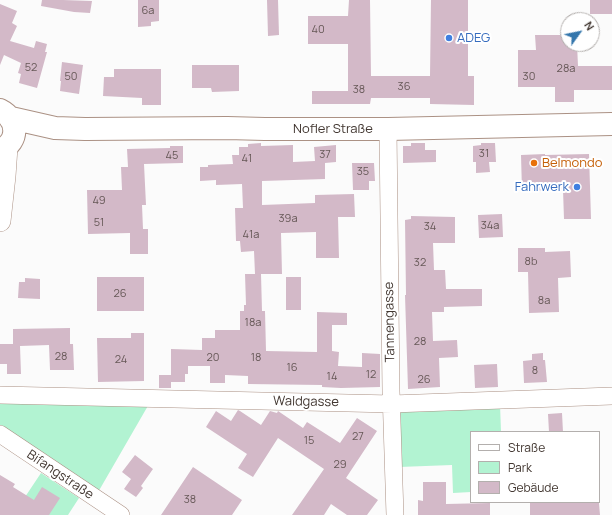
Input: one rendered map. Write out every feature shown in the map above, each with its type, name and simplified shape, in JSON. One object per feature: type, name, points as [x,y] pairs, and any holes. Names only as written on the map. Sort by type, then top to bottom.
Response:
[{"type":"main road","name":"Nofler Straße","points":[[5,114],[55,128],[85,129],[388,128],[612,124]]},
{"type":"main road","name":"Nofler Straße","points":[[5,114],[13,122],[14,133],[6,146]]},
{"type":"main road","name":"Nofler Straße","points":[[6,146],[55,128]]},
{"type":"street","name":"Tannengasse","points":[[388,128],[395,515]]},
{"type":"street","points":[[0,221],[1,195],[5,176],[6,146]]},
{"type":"street","name":"Waldgasse","points":[[0,395],[392,404],[612,396]]},
{"type":"street","name":"Bifangstraße","points":[[0,434],[121,515]]},
{"type":"green space","points":[[0,400],[149,404],[97,494],[0,428]]},
{"type":"green space","points":[[500,404],[501,431],[470,431],[470,492],[453,493],[452,465],[399,467],[400,413],[405,409]]},
{"type":"green space","points":[[41,473],[79,498],[68,515],[13,515]]},
{"type":"building","points":[[42,0],[92,1],[90,13],[74,12],[41,6]]},
{"type":"building","points":[[138,0],[159,0],[159,21],[151,22],[151,26],[138,27]]},
{"type":"building","points":[[267,0],[278,0],[279,35],[268,36]]},
{"type":"building","points":[[349,0],[370,0],[371,76],[430,76],[431,0],[468,0],[468,76],[474,76],[474,105],[430,104],[430,98],[371,98],[370,104],[312,104],[312,91],[348,91],[348,44],[308,44],[308,16],[348,16]]},
{"type":"building","points":[[590,0],[612,0],[612,14],[590,12]]},
{"type":"building","points":[[0,4],[17,11],[12,23],[17,26],[10,41],[34,48],[36,41],[47,44],[45,52],[47,52],[37,88],[19,83],[21,74],[18,73],[21,63],[4,55],[0,65]]},
{"type":"building","points":[[535,35],[560,35],[560,52],[577,52],[578,66],[612,66],[612,90],[574,90],[574,102],[555,102],[555,87],[518,87],[518,50],[536,50]]},
{"type":"building","points":[[62,62],[83,65],[79,94],[60,91]]},
{"type":"building","points":[[192,65],[239,65],[239,91],[212,92],[211,88],[192,88]]},
{"type":"building","points":[[114,69],[161,69],[161,105],[142,105],[142,98],[103,96],[104,77],[114,77]]},
{"type":"building","points":[[261,143],[261,146],[293,145],[293,162],[315,161],[314,147],[336,145],[336,162],[325,163],[325,179],[262,181],[262,205],[315,203],[315,195],[354,194],[355,217],[338,217],[339,258],[316,258],[316,232],[281,233],[282,274],[255,274],[254,251],[241,252],[240,241],[236,241],[235,208],[243,208],[242,184],[216,185],[216,180],[200,181],[200,167],[208,167],[208,165],[233,164],[232,155],[239,155],[239,147],[248,147],[248,144]]},
{"type":"building","points":[[411,143],[425,143],[425,150],[436,150],[436,162],[403,163],[403,146],[411,146]]},
{"type":"building","points":[[481,143],[495,143],[496,162],[489,162],[490,172],[476,173],[476,162],[473,162],[473,146],[481,145]]},
{"type":"building","points":[[170,146],[183,146],[183,163],[144,164],[146,205],[142,205],[143,229],[148,229],[148,254],[130,254],[130,233],[88,234],[87,190],[122,190],[121,167],[128,167],[127,149],[170,148]]},
{"type":"building","points":[[589,154],[591,219],[564,219],[563,190],[522,191],[521,155]]},
{"type":"building","points":[[352,163],[374,163],[375,181],[369,181],[369,190],[353,190]]},
{"type":"building","points":[[502,214],[503,237],[479,238],[478,215]]},
{"type":"building","points":[[411,216],[455,217],[455,243],[433,243],[434,270],[445,270],[446,289],[482,289],[482,306],[444,307],[444,312],[432,312],[433,341],[457,340],[458,357],[439,358],[440,387],[408,389],[405,295],[405,220],[411,219]]},
{"type":"building","points":[[518,248],[545,248],[545,252],[570,251],[571,277],[558,278],[559,312],[529,313],[528,272],[518,272]]},
{"type":"building","points":[[245,274],[261,274],[262,311],[265,311],[266,351],[317,352],[317,312],[347,313],[347,325],[332,325],[332,351],[339,352],[338,366],[362,367],[362,353],[380,354],[380,387],[341,388],[322,387],[322,385],[248,384],[248,376],[225,375],[225,383],[210,383],[210,366],[188,366],[188,374],[185,374],[185,382],[171,382],[171,388],[159,388],[159,375],[171,375],[171,349],[202,350],[202,338],[215,338],[215,330],[240,330],[240,311],[244,311],[244,305],[246,305]]},
{"type":"building","points":[[97,277],[144,277],[144,311],[97,311]]},
{"type":"building","points":[[286,277],[301,277],[301,310],[286,310]]},
{"type":"building","points":[[25,278],[40,279],[40,299],[18,298],[19,282],[25,282]]},
{"type":"building","points":[[70,328],[70,344],[73,344],[74,370],[50,370],[49,345],[20,346],[21,374],[7,374],[7,364],[0,364],[0,344],[13,344],[13,329]]},
{"type":"building","points":[[131,333],[144,333],[144,381],[98,382],[97,338],[131,338]]},
{"type":"building","points":[[543,353],[547,382],[524,383],[523,361],[532,360],[532,354]]},
{"type":"building","points":[[497,364],[498,387],[475,388],[474,365]]},
{"type":"building","points":[[238,410],[261,425],[270,411],[277,413],[278,411],[303,428],[307,422],[340,443],[357,418],[377,431],[346,478],[378,500],[367,515],[347,515],[331,504],[324,515],[292,515],[324,469],[278,438],[253,477],[238,468],[247,454],[206,427],[216,411],[231,421]]},
{"type":"building","points":[[562,413],[563,431],[549,431],[548,414]]},
{"type":"building","points":[[135,455],[153,469],[141,486],[143,488],[136,497],[124,489],[131,479],[122,472]]},
{"type":"building","points":[[193,467],[242,500],[232,515],[161,515]]},
{"type":"building","points":[[0,475],[15,484],[13,487],[34,500],[42,487],[60,498],[49,515],[0,515]]},
{"type":"building","points":[[423,482],[446,482],[446,504],[490,503],[490,515],[418,515],[418,500],[423,501]]},
{"type":"building","points":[[530,503],[599,503],[600,515],[530,515]]},
{"type":"place","name":"ADEG","points":[[449,38]]},
{"type":"place","name":"Belmondo","points":[[534,163]]},
{"type":"place","name":"Fahrwerk","points":[[577,187]]}]
